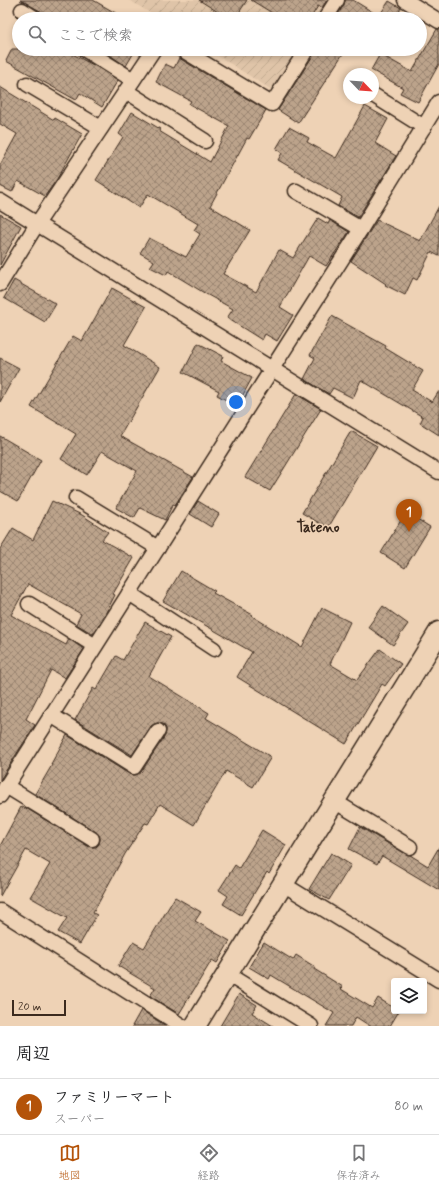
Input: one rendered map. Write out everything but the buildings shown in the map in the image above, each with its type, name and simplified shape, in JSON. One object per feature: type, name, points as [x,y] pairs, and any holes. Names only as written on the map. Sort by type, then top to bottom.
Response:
[{"type":"street","points":[[329,12],[337,0]]},
{"type":"street","points":[[405,0],[424,12]]},
{"type":"street","points":[[427,14],[439,21]]},
{"type":"street","points":[[93,56],[205,141]]},
{"type":"street","points":[[0,284],[37,224],[149,56]]},
{"type":"street","points":[[192,56],[272,104],[303,56]]},
{"type":"street","points":[[27,84],[101,128]]},
{"type":"street","points":[[379,99],[424,127]]},
{"type":"street","points":[[92,839],[3,791],[361,229],[439,102]]},
{"type":"street","points":[[296,190],[361,229]]},
{"type":"street","points":[[0,201],[439,472]]},
{"type":"street","points":[[76,498],[158,548]]},
{"type":"street","points":[[129,593],[214,649]]},
{"type":"street","points":[[29,604],[95,646]]},
{"type":"street","points":[[195,1026],[439,632]]},
{"type":"street","points":[[51,715],[134,767],[158,731]]},
{"type":"street","points":[[334,802],[410,847]]},
{"type":"street","points":[[283,884],[439,980]]},
{"type":"street","points":[[0,912],[182,1026]]},
{"type":"street","points":[[227,974],[311,1026]]},
{"type":"shaded area","points":[[129,0],[329,0],[321,12],[149,12]]},
{"type":"shaded area","points":[[218,56],[294,56],[272,90]]},
{"type":"place","name":"ファミリーマート","points":[[409,532]]},
{"type":"district","name":"Tateno","points":[[318,528]]}]
